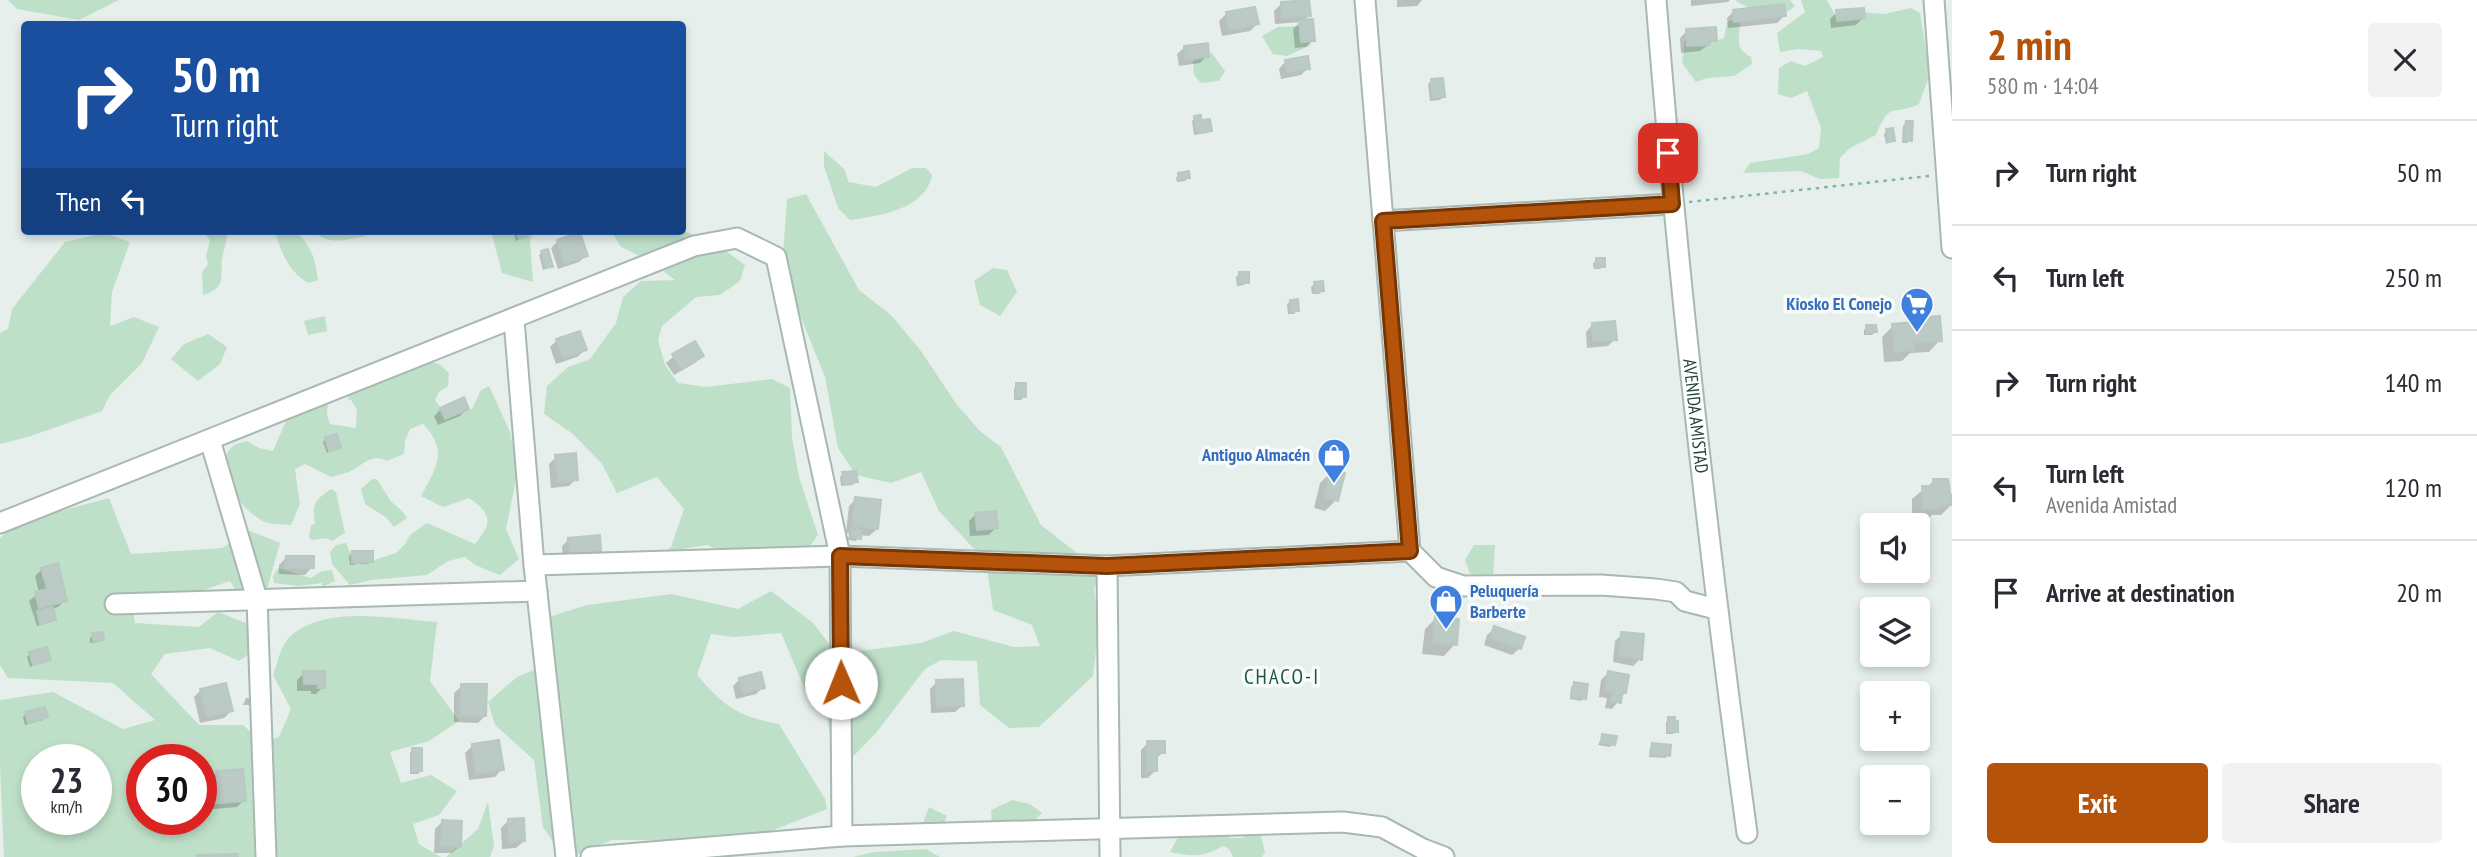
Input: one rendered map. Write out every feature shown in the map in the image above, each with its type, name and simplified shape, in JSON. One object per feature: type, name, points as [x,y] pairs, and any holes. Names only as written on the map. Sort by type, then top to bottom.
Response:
[{"type":"street","points":[[1365,0],[1410,551],[1436,577],[1463,586],[1601,585],[1656,589],[1676,592],[1685,601],[1716,609]]},
{"type":"street","name":"AVENIDA AMISTAD","points":[[1656,0],[1672,204],[1716,609],[1747,833]]},
{"type":"street","points":[[1934,0],[1952,248]]},
{"type":"street","points":[[1383,221],[1672,204]]},
{"type":"street","points":[[0,523],[694,246],[737,238],[776,257],[840,556],[842,836]]},
{"type":"street","points":[[514,320],[534,565],[566,857]]},
{"type":"street","points":[[210,440],[257,599],[266,857]]},
{"type":"street","points":[[534,565],[840,556],[1107,566],[1410,551]]},
{"type":"street","points":[[1107,566],[1110,857]]},
{"type":"street","points":[[115,604],[537,591]]},
{"type":"street","points":[[592,857],[842,836],[1343,822],[1382,827],[1444,857]]},
{"type":"path","points":[[1672,204],[1945,174]]},
{"type":"green space","points":[[8,0],[119,0],[79,20],[17,9]]},
{"type":"green space","points":[[1735,0],[1790,0],[1795,6],[1782,13],[1773,13],[1756,10]]},
{"type":"green space","points":[[1801,0],[1827,0],[1835,15],[1861,12],[1884,14],[1911,8],[1920,13],[1930,74],[1919,104],[1889,113],[1876,135],[1850,148],[1840,158],[1839,178],[1820,179],[1801,171],[1743,173],[1750,163],[1808,154],[1819,148],[1821,128],[1807,91],[1791,98],[1778,94],[1779,68],[1791,61],[1805,66],[1823,57],[1821,51],[1798,49],[1780,52],[1777,33],[1805,12]]},
{"type":"green space","points":[[1730,20],[1740,23],[1740,47],[1751,57],[1752,64],[1734,76],[1707,78],[1696,82],[1682,63],[1685,40],[1705,45],[1724,38]]},
{"type":"green space","points":[[1302,26],[1311,45],[1287,56],[1273,54],[1262,36],[1278,27]]},
{"type":"green space","points":[[1211,52],[1225,71],[1219,81],[1201,83],[1194,75],[1193,61]]},
{"type":"green space","points":[[824,151],[844,169],[849,182],[876,187],[912,168],[926,168],[932,175],[928,187],[911,203],[887,213],[850,220],[838,208],[824,166]]},
{"type":"green space","points":[[806,194],[859,290],[891,315],[921,351],[957,405],[980,431],[1001,447],[1041,525],[1100,571],[1094,589],[1099,626],[1093,676],[1039,727],[1009,728],[980,705],[977,661],[941,660],[925,669],[876,733],[837,773],[827,718],[811,703],[781,633],[734,637],[711,634],[697,675],[733,708],[752,717],[779,724],[825,799],[827,809],[705,857],[660,840],[612,840],[576,855],[555,845],[543,827],[534,760],[495,725],[488,702],[517,677],[541,667],[536,621],[587,605],[672,594],[738,609],[771,591],[813,623],[837,654],[921,643],[954,631],[1014,647],[1040,646],[1032,625],[993,610],[986,562],[939,511],[921,472],[891,483],[856,475],[838,448],[825,377],[782,270],[787,199]]},
{"type":"green space","points":[[686,232],[712,241],[745,265],[740,281],[720,295],[696,297],[662,326],[658,340],[665,365],[678,383],[706,387],[772,379],[790,388],[792,437],[799,477],[818,535],[803,555],[730,555],[707,545],[664,552],[671,547],[684,509],[657,477],[617,493],[602,464],[573,434],[544,414],[547,386],[568,367],[590,359],[616,323],[623,297],[641,281],[675,280],[648,260],[621,247],[614,235],[686,235]]},
{"type":"green space","points":[[96,235],[111,235],[130,242],[112,292],[110,326],[134,317],[159,327],[142,363],[110,395],[102,411],[0,444],[0,333],[8,329],[12,309],[65,242]]},
{"type":"green space","points":[[206,235],[227,235],[220,283],[217,288],[203,295],[202,272],[208,264],[206,256],[210,241]]},
{"type":"green space","points":[[276,235],[299,235],[312,253],[318,280],[309,283],[302,279],[291,268]]},
{"type":"green space","points":[[319,235],[366,235],[339,241]]},
{"type":"green space","points":[[492,235],[532,235],[530,239],[533,282],[502,273]]},
{"type":"green space","points":[[993,268],[1007,270],[1017,292],[1000,316],[980,305],[974,281]]},
{"type":"green space","points":[[325,316],[327,331],[308,335],[304,321]]},
{"type":"green space","points":[[208,334],[227,347],[220,364],[198,381],[171,359],[184,344]]},
{"type":"green space","points":[[422,359],[439,364],[449,373],[448,386],[439,392],[435,400],[442,410],[472,409],[481,390],[489,386],[510,432],[518,470],[506,529],[519,559],[500,575],[475,565],[465,557],[448,561],[427,575],[371,580],[350,585],[332,564],[330,552],[336,545],[346,543],[356,566],[396,553],[410,535],[427,523],[475,544],[485,531],[486,514],[469,498],[443,507],[421,496],[435,468],[438,451],[431,434],[423,424],[410,429],[404,454],[387,461],[371,459],[349,472],[331,477],[305,464],[295,469],[300,504],[291,525],[268,523],[259,519],[240,502],[227,479],[224,468],[226,457],[233,446],[247,441],[259,448],[273,451],[289,414],[328,400],[327,415],[330,424],[356,428],[357,410],[348,399],[351,387]]},
{"type":"green space","points":[[372,479],[376,479],[390,500],[407,518],[394,527],[387,518],[365,504],[361,489]]},
{"type":"green space","points":[[331,489],[336,492],[345,533],[332,541],[326,538],[312,540],[309,537],[311,525],[315,524],[316,503]]},
{"type":"green space","points":[[109,498],[131,554],[222,548],[250,531],[280,543],[266,593],[238,594],[230,581],[180,598],[132,604],[135,623],[199,627],[218,612],[248,624],[259,647],[239,661],[210,648],[165,654],[151,674],[199,725],[243,725],[262,742],[279,737],[291,709],[273,675],[285,643],[301,628],[337,617],[358,616],[437,622],[430,681],[459,721],[429,741],[390,752],[401,783],[431,775],[457,791],[439,815],[413,824],[419,844],[441,857],[4,857],[0,700],[53,692],[123,729],[155,720],[113,683],[8,678],[0,665],[0,538],[19,522]]},
{"type":"green space","points":[[1474,545],[1495,545],[1493,578],[1470,574],[1465,560]]},
{"type":"green space","points":[[278,568],[311,578],[322,571],[332,570],[335,581],[322,587],[322,583],[298,586],[274,583],[273,576]]},
{"type":"green space","points":[[1012,800],[1030,804],[1042,813],[1029,827],[992,828],[991,810]]},
{"type":"green space","points":[[488,802],[494,846],[490,857],[446,857],[478,829]]},
{"type":"green space","points":[[929,807],[947,816],[941,829],[921,829]]},
{"type":"green space","points":[[1187,834],[1225,834],[1231,838],[1242,838],[1247,834],[1261,836],[1265,852],[1262,857],[1233,857],[1229,849],[1223,846],[1198,855],[1170,852],[1177,839]]},
{"type":"green space","points":[[926,849],[940,857],[853,857],[874,852]]},
{"type":"building","points":[[1309,0],[1311,16],[1282,18],[1281,2]]},
{"type":"building","points":[[1784,4],[1786,16],[1734,22],[1733,10]]},
{"type":"building","points":[[1255,7],[1259,24],[1229,30],[1226,12]]},
{"type":"building","points":[[1864,8],[1865,18],[1837,21],[1836,10]]},
{"type":"building","points":[[1313,19],[1315,41],[1301,42],[1299,20]]},
{"type":"building","points":[[1716,27],[1717,41],[1709,41],[1709,45],[1687,46],[1686,29]]},
{"type":"building","points":[[1208,43],[1209,57],[1186,59],[1184,46]]},
{"type":"building","points":[[1308,56],[1310,69],[1287,72],[1285,60]]},
{"type":"building","points":[[1443,78],[1445,97],[1432,98],[1431,79]]},
{"type":"building","points":[[1201,115],[1201,120],[1210,119],[1212,131],[1197,133],[1194,116]]},
{"type":"building","points":[[1906,121],[1913,121],[1912,141],[1904,140]]},
{"type":"building","points":[[1893,128],[1895,141],[1888,142],[1886,129]]},
{"type":"building","points":[[1189,171],[1190,178],[1179,179],[1178,173]]},
{"type":"building","points":[[581,235],[588,256],[565,263],[557,240]]},
{"type":"building","points":[[548,249],[553,267],[546,268],[541,251]]},
{"type":"building","points":[[1596,258],[1605,258],[1605,267],[1596,267]]},
{"type":"building","points":[[1239,272],[1249,272],[1249,283],[1239,283]]},
{"type":"building","points":[[1323,281],[1324,291],[1315,292],[1314,282]]},
{"type":"building","points":[[1298,299],[1299,311],[1291,312],[1290,300]]},
{"type":"building","name":"Kiosko El Conejo","points":[[1940,316],[1942,341],[1914,343],[1915,350],[1894,352],[1892,324],[1913,322],[1913,327],[1926,326],[1925,317]]},
{"type":"building","points":[[1615,321],[1617,340],[1593,341],[1592,323]]},
{"type":"building","points":[[1866,325],[1876,325],[1877,332],[1867,333]]},
{"type":"building","points":[[580,331],[587,350],[563,358],[556,339]]},
{"type":"building","points":[[695,341],[704,356],[681,369],[672,354]]},
{"type":"building","points":[[1016,383],[1026,383],[1026,397],[1016,397]]},
{"type":"building","points":[[464,397],[469,409],[445,419],[440,408]]},
{"type":"building","points":[[337,434],[341,448],[329,451],[325,437]]},
{"type":"building","points":[[576,453],[578,480],[558,482],[555,455]]},
{"type":"building","name":"Antiguo Almacén","points":[[1330,470],[1345,473],[1338,501],[1324,497]]},
{"type":"building","points":[[856,471],[858,482],[844,484],[842,472]]},
{"type":"building","points":[[1933,479],[1948,479],[1952,505],[1923,509],[1922,486],[1933,486]]},
{"type":"building","points":[[855,497],[881,500],[878,529],[852,526]]},
{"type":"building","points":[[996,511],[998,528],[977,530],[975,513]]},
{"type":"building","points":[[851,529],[862,530],[861,539],[851,537]]},
{"type":"building","points":[[600,535],[601,552],[570,554],[568,538]]},
{"type":"building","points":[[352,551],[373,551],[373,562],[352,563]]},
{"type":"building","points":[[286,556],[314,556],[314,568],[285,568]]},
{"type":"building","points":[[58,563],[67,601],[39,608],[35,592],[47,589],[41,568]]},
{"type":"building","points":[[53,607],[56,620],[40,624],[37,611]]},
{"type":"building","name":"Peluquería Barberte","points":[[1435,616],[1459,619],[1457,645],[1433,643]]},
{"type":"building","points":[[1494,626],[1525,637],[1521,649],[1490,638]]},
{"type":"building","points":[[103,632],[104,640],[93,641],[92,633]]},
{"type":"building","points":[[1621,632],[1644,634],[1642,660],[1619,655]]},
{"type":"building","points":[[47,647],[51,660],[33,665],[29,652]]},
{"type":"building","points":[[303,671],[325,671],[325,688],[318,688],[318,684],[304,684]]},
{"type":"building","points":[[1608,671],[1629,675],[1621,703],[1611,701],[1613,691],[1605,690]]},
{"type":"building","points":[[761,672],[765,688],[743,693],[739,678]]},
{"type":"building","points":[[963,679],[964,706],[937,707],[936,680]]},
{"type":"building","points":[[1574,682],[1588,684],[1586,699],[1572,697]]},
{"type":"building","points":[[226,683],[233,711],[207,717],[200,689]]},
{"type":"building","points":[[461,684],[487,684],[486,716],[460,716]]},
{"type":"building","points":[[45,707],[48,717],[28,723],[25,712]]},
{"type":"building","points":[[1668,717],[1675,717],[1675,721],[1678,721],[1678,732],[1668,732]]},
{"type":"building","points":[[1602,734],[1617,736],[1615,745],[1601,742]]},
{"type":"building","points":[[499,740],[504,770],[476,774],[472,744]]},
{"type":"building","points":[[1147,741],[1165,741],[1165,753],[1157,753],[1157,771],[1147,771]]},
{"type":"building","points":[[1652,743],[1671,745],[1670,756],[1651,754]]},
{"type":"building","points":[[412,748],[422,748],[422,771],[412,771]]},
{"type":"building","points":[[243,769],[246,801],[217,803],[217,771]]},
{"type":"building","points":[[524,818],[525,841],[509,842],[508,819]]},
{"type":"building","points":[[442,820],[462,821],[461,847],[441,846]]},
{"type":"building","points":[[238,854],[238,857],[197,857],[197,855]]},
{"type":"place","name":"Kiosko El Conejo","points":[[1917,334]]},
{"type":"place","name":"Antiguo Almacén","points":[[1334,485]]},
{"type":"place","name":"Peluquería Barberte","points":[[1446,631]]},
{"type":"district","name":"CHACO-I","points":[[1282,677]]},
{"type":"route","points":[[841,683],[840,556],[1107,566],[1410,551],[1383,221],[1672,204],[1668,153]]}]
